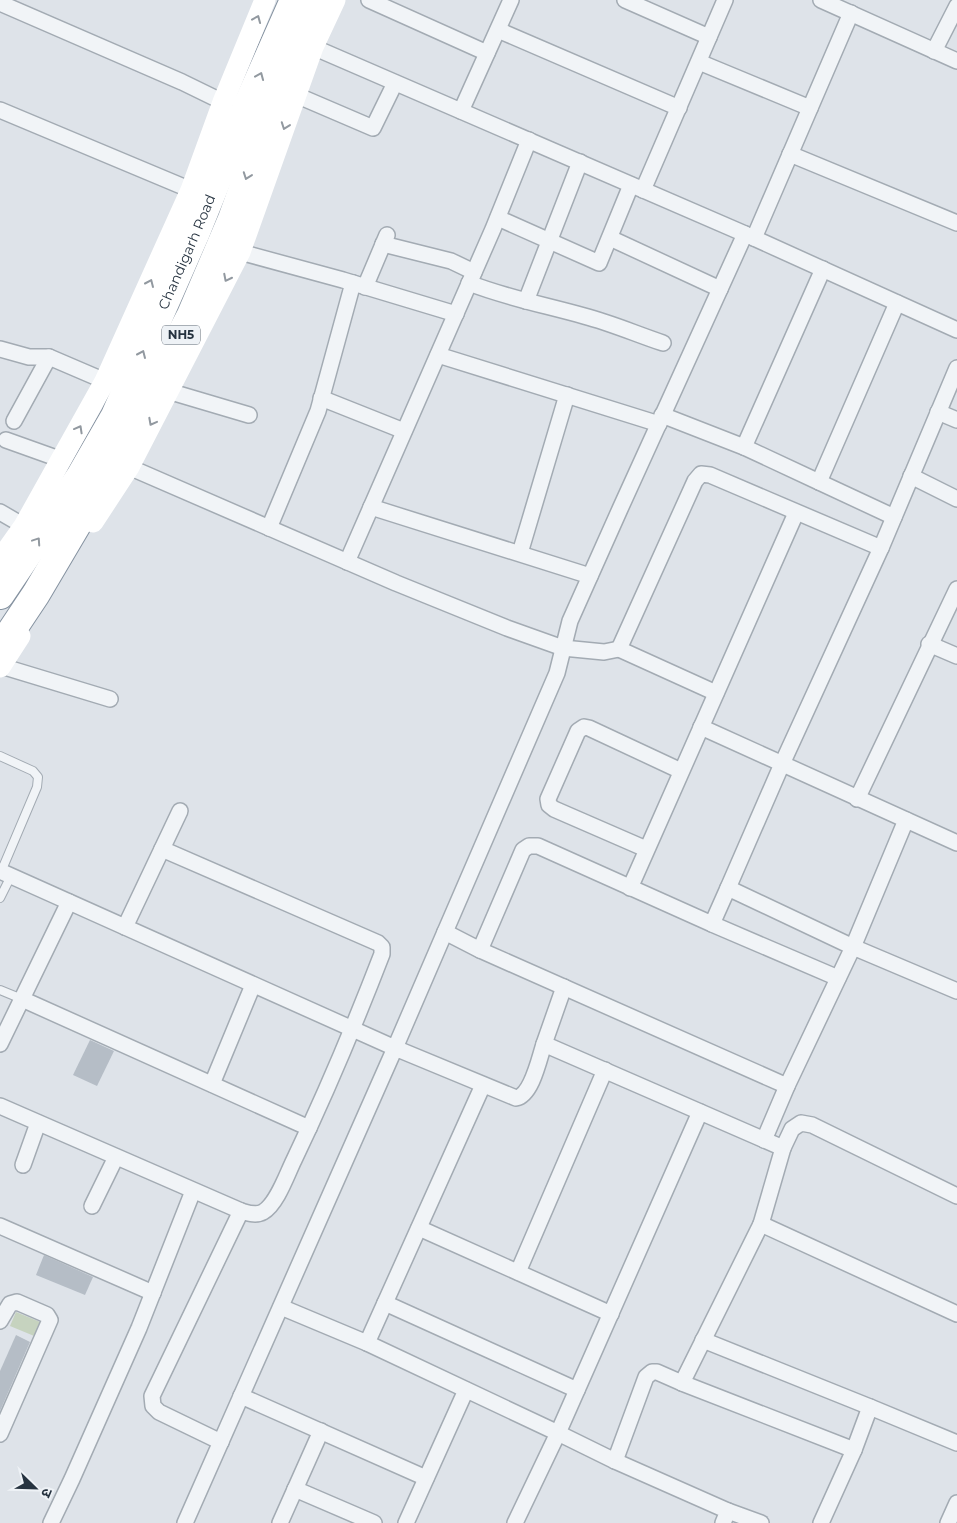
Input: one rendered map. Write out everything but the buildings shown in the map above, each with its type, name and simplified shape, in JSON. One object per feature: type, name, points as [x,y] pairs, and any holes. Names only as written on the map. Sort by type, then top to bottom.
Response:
[{"type":"highway","name":"Chandigarh Road","points":[[0,595],[81,475],[115,416],[196,232],[247,106],[294,0]]},
{"type":"highway","name":"NH5","points":[[0,648],[36,594],[108,472],[191,315],[232,219],[291,56],[316,0]]},
{"type":"main road","points":[[0,560],[24,526],[105,381],[191,190],[223,102],[265,0]]},
{"type":"main road","points":[[0,666],[129,467],[240,252],[313,47],[335,0]]},
{"type":"street","points":[[368,0],[487,53]]},
{"type":"street","points":[[461,111],[511,0]]},
{"type":"street","points":[[625,0],[709,37]]},
{"type":"street","points":[[498,218],[599,264],[610,238],[679,108],[726,0]]},
{"type":"street","points":[[822,0],[845,7],[957,61]]},
{"type":"street","points":[[0,3],[223,102]]},
{"type":"street","points":[[934,51],[957,6]]},
{"type":"street","points":[[185,1523],[395,1048],[557,673],[570,621],[720,289],[750,236],[790,154],[810,108],[845,7]]},
{"type":"street","points":[[498,30],[679,108]]},
{"type":"street","points":[[313,47],[750,236],[957,330]]},
{"type":"street","points":[[699,62],[810,108]]},
{"type":"street","points":[[296,95],[373,128],[395,84]]},
{"type":"street","points":[[0,110],[191,190]]},
{"type":"street","points":[[347,562],[498,218],[529,140]]},
{"type":"street","points":[[790,154],[957,223]]},
{"type":"street","points":[[526,301],[580,162]]},
{"type":"street","points":[[610,238],[720,289]]},
{"type":"street","points":[[269,528],[304,446],[359,285],[385,239],[451,261],[472,278],[497,294],[609,323],[663,343]]},
{"type":"street","points":[[240,252],[456,314]]},
{"type":"street","points":[[744,447],[823,269]]},
{"type":"street","points":[[819,482],[897,303]]},
{"type":"street","points":[[0,349],[29,357],[49,357],[105,381]]},
{"type":"street","points":[[438,355],[567,395],[660,419],[744,447],[894,517]]},
{"type":"street","points":[[14,421],[49,357]]},
{"type":"street","points":[[712,924],[894,517],[957,368]]},
{"type":"street","points":[[168,391],[248,415]]},
{"type":"street","points":[[520,554],[567,395]]},
{"type":"street","points":[[321,398],[404,431]]},
{"type":"street","points":[[938,412],[957,420]]},
{"type":"street","points":[[6,440],[62,460]]},
{"type":"street","points":[[129,467],[347,562],[507,628],[563,648],[604,652],[619,648],[716,693]]},
{"type":"street","points":[[619,648],[695,481],[701,474],[710,475],[880,548]]},
{"type":"street","points":[[911,476],[957,499]]},
{"type":"street","points":[[371,506],[590,576]]},
{"type":"street","points":[[0,512],[24,526]]},
{"type":"street","points":[[630,888],[796,513]]},
{"type":"street","points":[[857,799],[957,589]]},
{"type":"street","points":[[930,644],[957,656]]},
{"type":"street","points":[[0,666],[110,699]]},
{"type":"street","points":[[646,849],[554,809],[549,805],[548,799],[578,731],[584,727],[589,728],[682,771]]},
{"type":"street","points":[[701,727],[857,799],[956,840]]},
{"type":"street","points":[[125,928],[180,811]]},
{"type":"street","points":[[764,1140],[787,1086],[853,946],[906,820]]},
{"type":"street","points":[[480,950],[523,850],[529,846],[538,846],[838,978]]},
{"type":"street","points":[[0,1106],[241,1211],[252,1214],[263,1212],[274,1202],[353,1030],[382,954],[382,947],[378,942],[162,849]]},
{"type":"street","points":[[4,873],[353,1030],[516,1098],[521,1097],[528,1090],[564,987]]},
{"type":"street","points":[[728,888],[853,946],[957,991]]},
{"type":"street","points":[[0,1044],[69,902]]},
{"type":"street","points":[[444,932],[480,950],[787,1086]]},
{"type":"street","points":[[212,1084],[253,984]]},
{"type":"street","points":[[22,999],[309,1128]]},
{"type":"street","points":[[544,1044],[783,1148]]},
{"type":"street","points":[[518,1272],[605,1070]]},
{"type":"street","points":[[367,1343],[483,1085]]},
{"type":"street","points":[[519,1522],[700,1112]]},
{"type":"street","points":[[23,1165],[38,1123]]},
{"type":"street","points":[[682,1383],[761,1224],[783,1148],[792,1129],[801,1123],[812,1125],[957,1196]]},
{"type":"street","points":[[92,1206],[116,1157]]},
{"type":"street","points":[[51,1523],[130,1350],[193,1191]]},
{"type":"street","points":[[221,1442],[159,1412],[153,1406],[152,1396],[241,1211]]},
{"type":"street","points":[[761,1224],[956,1310]]},
{"type":"street","points":[[0,1226],[153,1293]]},
{"type":"street","points":[[419,1228],[611,1314]]},
{"type":"street","points":[[0,1321],[10,1304],[17,1302],[47,1316],[50,1320],[0,1434]]},
{"type":"street","points":[[385,1302],[577,1390]]},
{"type":"street","points":[[281,1307],[367,1343],[558,1433],[725,1517],[761,1523]]},
{"type":"street","points":[[703,1340],[957,1443]]},
{"type":"street","points":[[616,1461],[646,1377],[652,1372],[657,1372],[854,1450]]},
{"type":"street","points":[[406,1523],[466,1390]]},
{"type":"street","points":[[242,1396],[426,1478]]},
{"type":"street","points":[[822,1523],[870,1408]]},
{"type":"street","points":[[280,1523],[321,1431]]},
{"type":"street","points":[[295,1489],[374,1523]]},
{"type":"street","points":[[948,1523],[957,1503]]},
{"type":"lane","points":[[0,756],[33,771],[38,777],[37,787],[4,873],[0,898]]},
{"type":"lane","points":[[0,990],[22,999]]},
{"type":"green space","points":[[16,1312],[45,1324],[39,1338],[10,1326]]}]
